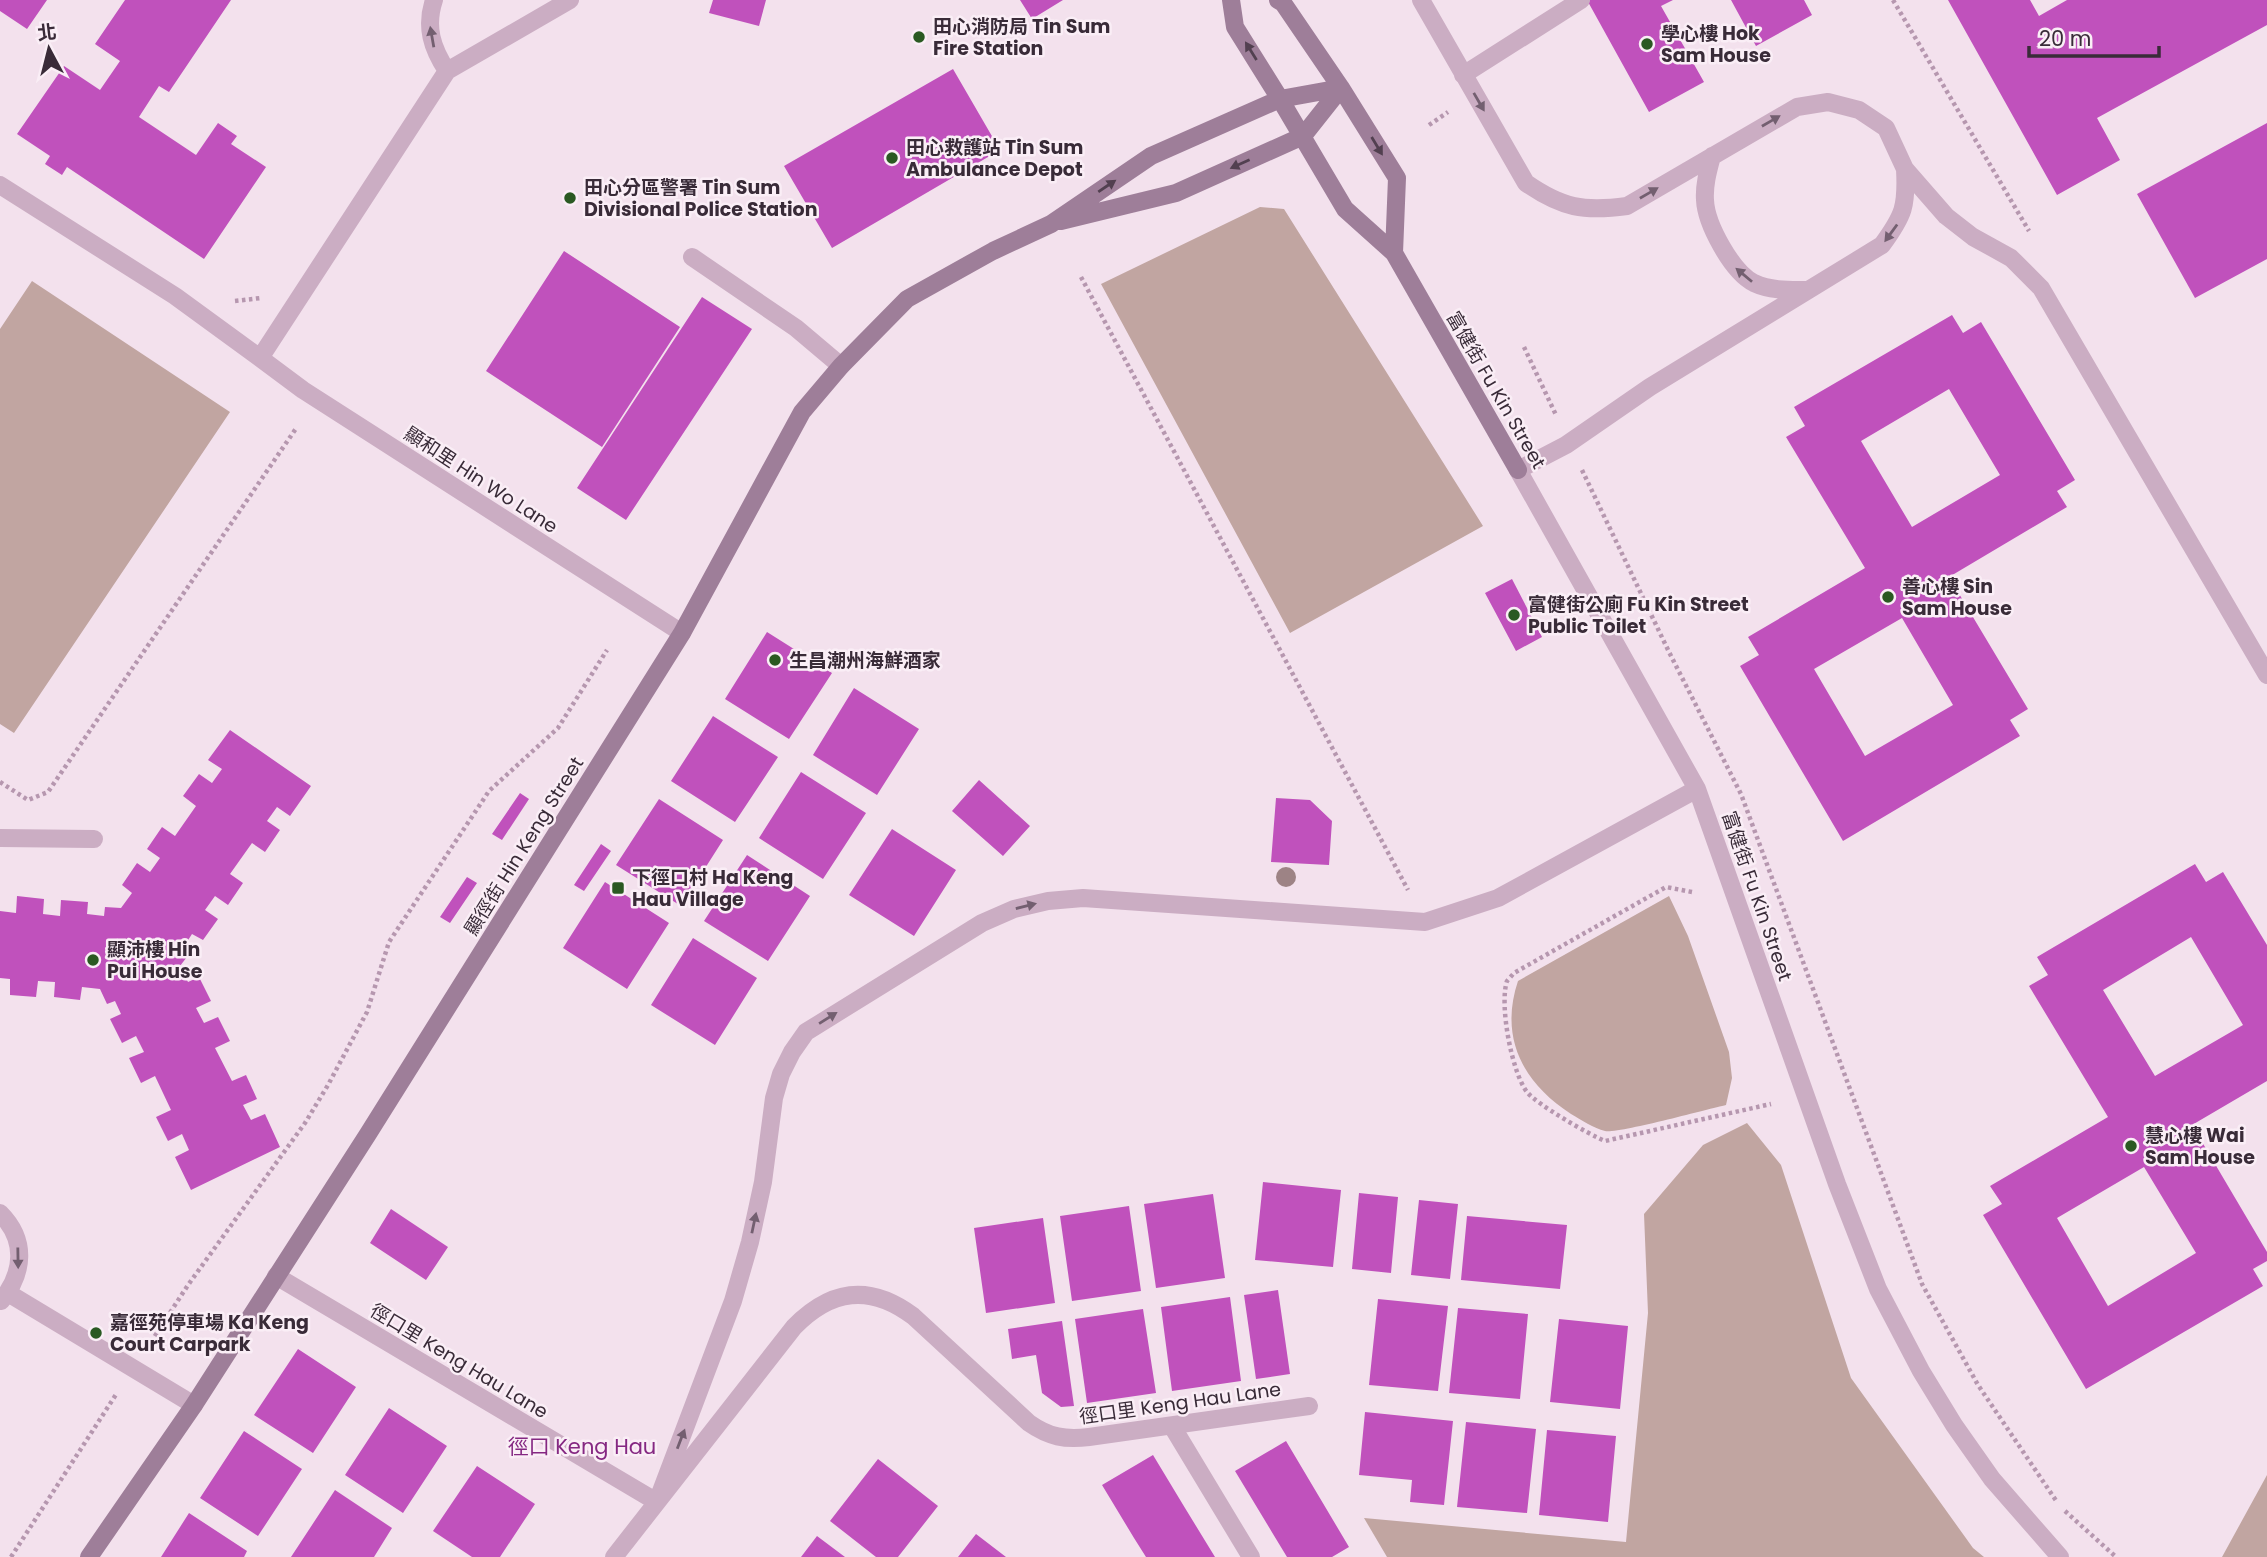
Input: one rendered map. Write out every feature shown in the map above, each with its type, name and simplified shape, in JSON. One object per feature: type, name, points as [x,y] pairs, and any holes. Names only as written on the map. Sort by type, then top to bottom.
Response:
[{"type":"street","points":[[434,0],[430,12],[430,34],[436,54],[447,71]]},
{"type":"street","points":[[260,358],[447,71],[570,0]]},
{"type":"street","name":"富健街 Fu Kin Street","points":[[1231,0],[1235,27],[1345,209],[1395,253],[1697,789],[1837,1184],[1878,1289],[1954,1425],[1992,1479],[2060,1557]]},
{"type":"street","points":[[1278,0],[1283,3],[1341,88],[1397,178],[1395,253]]},
{"type":"street","points":[[1422,0],[1526,183],[1548,199],[1573,208],[1601,210],[1627,206],[1797,107],[1828,102],[1859,110],[1886,128],[1905,169],[1946,216],[1973,237],[2011,258],[2041,288],[2267,674]]},
{"type":"street","points":[[1463,75],[1581,0]]},
{"type":"street","name":"顯徑街 Hin Keng Street","points":[[89,1557],[194,1405],[682,633],[802,412],[841,366],[907,299],[993,251],[1051,224],[1151,156],[1280,99],[1341,88]]},
{"type":"street","name":"顯徑街 Hin Keng Street","points":[[1051,224],[1176,193],[1303,136],[1341,88]]},
{"type":"street","points":[[1712,156],[1705,201],[1709,221],[1738,271],[1755,283],[1780,290],[1808,290]]},
{"type":"street","points":[[1518,470],[1569,442],[1650,387],[1882,245],[1898,223],[1907,201],[1905,169]]},
{"type":"street","name":"顯和里 Hin Wo Lane","points":[[0,185],[175,296],[303,390],[682,633]]},
{"type":"street","points":[[692,257],[796,327],[841,366]]},
{"type":"street","points":[[657,1503],[733,1301],[763,1182],[774,1098],[786,1063],[806,1032],[982,922],[1014,909],[1048,901],[1117,899],[1425,922],[1498,898],[1697,789]]},
{"type":"street","points":[[0,838],[94,839]]},
{"type":"street","points":[[0,1213],[13,1231],[19,1249],[19,1268],[13,1286],[4,1297],[134,1368],[194,1405]]},
{"type":"street","name":"徑口里 Keng Hau Lane","points":[[276,1276],[657,1503]]},
{"type":"street","name":"徑口里 Keng Hau Lane","points":[[614,1557],[794,1327],[820,1305],[851,1295],[874,1296],[895,1303],[913,1316],[1042,1433],[1072,1439],[1309,1406]]},
{"type":"street","points":[[1172,1426],[1251,1557]]},
{"type":"path","points":[[1082,277],[1425,922]]},
{"type":"path","points":[[1524,347],[1669,652],[1741,794],[1922,1284],[1978,1385],[2060,1507],[2116,1557]]},
{"type":"path","points":[[0,782],[28,800],[48,792],[297,426]]},
{"type":"path","name":"顯徑街 Hin Keng Street","points":[[11,1557],[188,1285],[317,1104],[367,1012],[389,942],[489,791],[558,728],[607,650]]},
{"type":"path","points":[[1692,892],[1665,887],[1514,973],[1507,981],[1506,1011],[1511,1052],[1518,1076],[1528,1094],[1590,1135],[1605,1141],[1770,1104]]},
{"type":"shaded area","points":[[1260,207],[1284,209],[1483,526],[1290,633],[1101,284]]},
{"type":"shaded area","points":[[32,281],[230,412],[14,733],[0,724],[0,329]]},
{"type":"shaded area","points":[[1669,896],[1688,936],[1729,1052],[1732,1078],[1726,1105],[1644,1125],[1605,1131],[1583,1121],[1554,1102],[1528,1073],[1514,1040],[1513,1002],[1518,981]]},
{"type":"shaded area","points":[[1747,1123],[1781,1165],[1851,1378],[1973,1548],[1984,1557],[1387,1557],[1364,1518],[1626,1542],[1648,1313],[1644,1214],[1703,1145]]},
{"type":"shaded area","points":[[2267,1475],[2267,1557],[2222,1557]]},
{"type":"building","points":[[0,0],[47,0],[27,29],[0,11]]},
{"type":"building","points":[[125,0],[231,0],[169,92],[159,86],[139,117],[196,155],[218,123],[237,136],[231,144],[266,167],[204,259],[67,167],[62,175],[45,164],[50,156],[17,134],[64,66],[100,90],[120,61],[95,44]]},
{"type":"building","points":[[713,0],[766,0],[759,26],[709,13]]},
{"type":"building","points":[[1020,0],[1063,0],[1032,19]]},
{"type":"building","name":"學心樓 Hok Sam House","points":[[1587,0],[1673,0],[1661,6],[1704,82],[1649,112]]},
{"type":"building","name":"學心樓 Hok Sam House","points":[[1731,0],[1804,0],[1812,15],[1756,46]]},
{"type":"building","points":[[1948,0],[2030,0],[2039,16],[2067,0],[2267,0],[2267,25],[2097,118],[2120,160],[2057,195]]},
{"type":"building","name":"田心救護站 Tin Sum Ambulance Depot","points":[[953,69],[1000,150],[832,248],[784,166]]},
{"type":"building","points":[[2267,123],[2267,259],[2195,298],[2137,194]]},
{"type":"building","points":[[564,251],[680,327],[602,447],[486,371]]},
{"type":"building","points":[[702,297],[752,329],[626,520],[577,488]]},
{"type":"building","name":"善心樓 Sin Sam House","points":[[1952,315],[1963,333],[1981,322],[2075,480],[2057,491],[2067,507],[1949,577],[2028,709],[2010,720],[2020,736],[1843,841],[1740,666],[1759,655],[1748,637],[1865,568],[1786,437],[1805,426],[1794,407]],"holes":[[[1949,389],[2000,475],[1912,527],[1861,441]],[[1902,618],[1953,705],[1865,756],[1814,669]]]},
{"type":"building","name":"富健街公廁 Fu Kin Street Public Toilet","points":[[1512,579],[1542,637],[1516,651],[1485,593]]},
{"type":"building","points":[[767,632],[832,673],[789,739],[725,699]]},
{"type":"building","points":[[854,688],[919,729],[877,795],[813,755]]},
{"type":"building","points":[[713,716],[778,757],[735,822],[671,781]]},
{"type":"building","name":"顯沛樓 Hin Pui House","points":[[230,730],[311,786],[290,816],[277,807],[267,821],[280,830],[265,852],[252,843],[230,874],[243,883],[228,905],[215,896],[205,910],[218,919],[203,940],[192,934],[183,948],[190,953],[180,966],[188,982],[199,977],[211,1001],[196,1008],[204,1023],[218,1017],[230,1041],[215,1048],[232,1081],[246,1075],[257,1099],[243,1105],[251,1120],[265,1114],[280,1147],[191,1190],[175,1157],[189,1150],[182,1134],[168,1141],[156,1117],[171,1110],[155,1076],[141,1083],[129,1058],[144,1052],[136,1036],[122,1043],[110,1019],[121,1014],[115,1001],[107,1004],[100,989],[82,987],[80,1000],[54,997],[55,982],[38,981],[36,997],[10,995],[10,979],[0,978],[0,911],[16,913],[17,896],[44,899],[43,914],[60,916],[61,900],[88,902],[87,914],[104,916],[105,907],[121,908],[132,893],[122,885],[137,863],[150,872],[160,858],[147,849],[162,827],[175,836],[196,806],[183,796],[199,774],[212,783],[222,769],[208,760]]},
{"type":"building","points":[[801,772],[866,813],[823,879],[759,838]]},
{"type":"building","points":[[979,780],[1030,826],[1003,856],[952,811]]},
{"type":"building","points":[[520,793],[529,799],[502,840],[492,834]]},
{"type":"building","points":[[1276,798],[1310,800],[1332,821],[1329,865],[1271,862]]},
{"type":"building","points":[[659,799],[723,840],[681,906],[616,865]]},
{"type":"building","points":[[892,829],[956,870],[914,936],[849,895]]},
{"type":"building","points":[[601,844],[611,851],[584,891],[574,885]]},
{"type":"building","points":[[747,855],[810,896],[768,961],[704,921]]},
{"type":"building","name":"慧心樓 Wai Sam House","points":[[2195,864],[2206,882],[2223,872],[2267,945],[2267,1081],[2192,1125],[2267,1252],[2267,1261],[2253,1269],[2263,1286],[2086,1389],[1983,1215],[2002,1204],[1990,1186],[2108,1117],[2029,986],[2048,975],[2037,957]],"holes":[[[2191,937],[2243,1025],[2155,1076],[2103,990]],[[2144,1167],[2196,1253],[2108,1306],[2057,1218]]]},
{"type":"building","points":[[467,877],[477,883],[450,923],[440,917]]},
{"type":"building","points":[[605,882],[669,923],[627,989],[563,948]]},
{"type":"building","points":[[693,938],[757,978],[715,1045],[651,1005]]},
{"type":"building","points":[[1263,1182],[1341,1190],[1333,1267],[1255,1260]]},
{"type":"building","points":[[1359,1193],[1398,1197],[1391,1273],[1352,1269]]},
{"type":"building","points":[[1213,1194],[1225,1278],[1156,1288],[1144,1204]]},
{"type":"building","points":[[1419,1200],[1458,1204],[1450,1279],[1411,1275]]},
{"type":"building","points":[[1129,1206],[1141,1291],[1072,1301],[1060,1216]]},
{"type":"building","points":[[391,1209],[448,1247],[426,1280],[370,1243]]},
{"type":"building","points":[[1467,1216],[1567,1225],[1560,1289],[1461,1280]]},
{"type":"building","points":[[1043,1218],[1055,1303],[986,1313],[974,1228]]},
{"type":"building","points":[[1278,1290],[1290,1374],[1256,1379],[1244,1295]]},
{"type":"building","points":[[1230,1297],[1241,1381],[1172,1391],[1161,1307]]},
{"type":"building","points":[[1378,1299],[1448,1306],[1438,1391],[1369,1385]]},
{"type":"building","points":[[1458,1308],[1528,1314],[1520,1399],[1449,1393]]},
{"type":"building","points":[[1143,1309],[1156,1393],[1087,1403],[1075,1319]]},
{"type":"building","points":[[1559,1319],[1628,1326],[1620,1409],[1550,1402]]},
{"type":"building","points":[[1062,1321],[1074,1406],[1061,1407],[1042,1393],[1036,1355],[1012,1359],[1008,1329]]},
{"type":"building","points":[[298,1349],[356,1387],[313,1453],[254,1415]]},
{"type":"building","points":[[389,1408],[447,1446],[403,1513],[345,1475]]},
{"type":"building","points":[[1365,1412],[1453,1421],[1444,1505],[1410,1502],[1412,1480],[1359,1475]]},
{"type":"building","points":[[1466,1422],[1536,1429],[1527,1513],[1457,1507]]},
{"type":"building","points":[[1547,1430],[1616,1436],[1608,1522],[1539,1515]]},
{"type":"building","points":[[244,1431],[302,1469],[258,1536],[200,1498]]},
{"type":"building","points":[[1286,1441],[1349,1547],[1332,1557],[1287,1557],[1235,1471]]},
{"type":"building","points":[[1153,1455],[1215,1557],[1146,1557],[1134,1538],[1102,1485]]},
{"type":"building","points":[[878,1459],[938,1506],[898,1557],[876,1557],[830,1521]]},
{"type":"building","points":[[477,1466],[535,1504],[500,1557],[472,1557],[433,1531]]},
{"type":"building","points":[[335,1490],[392,1528],[374,1557],[291,1557]]},
{"type":"building","points":[[189,1513],[247,1551],[244,1557],[161,1557]]},
{"type":"building","points":[[976,1534],[1006,1557],[958,1557]]},
{"type":"building","points":[[817,1536],[845,1557],[801,1557]]},
{"type":"place","name":"田心消防局 Tin Sum Fire Station","points":[[919,37]]},
{"type":"place","name":"學心樓 Hok Sam House","points":[[1647,44]]},
{"type":"place","name":"田心救護站 Tin Sum Ambulance Depot","points":[[892,158]]},
{"type":"place","name":"田心分區警署 Tin Sum Divisional Police Station","points":[[570,198]]},
{"type":"place","name":"善心樓 Sin Sam House","points":[[1888,597]]},
{"type":"place","name":"富健街公廁 Fu Kin Street Public Toilet","points":[[1514,615]]},
{"type":"place","name":"生昌潮州海鮮酒家","points":[[775,660]]},
{"type":"place","name":"下徑口村 Ha Keng Hau Village","points":[[618,888]]},
{"type":"place","name":"顯沛樓 Hin Pui House","points":[[93,960]]},
{"type":"place","name":"慧心樓 Wai Sam House","points":[[2131,1146]]},
{"type":"place","name":"嘉徑苑停車場 Ka Keng Court Carpark","points":[[96,1333]]},
{"type":"district","name":"徑口 Keng Hau","points":[[582,1446]]}]
